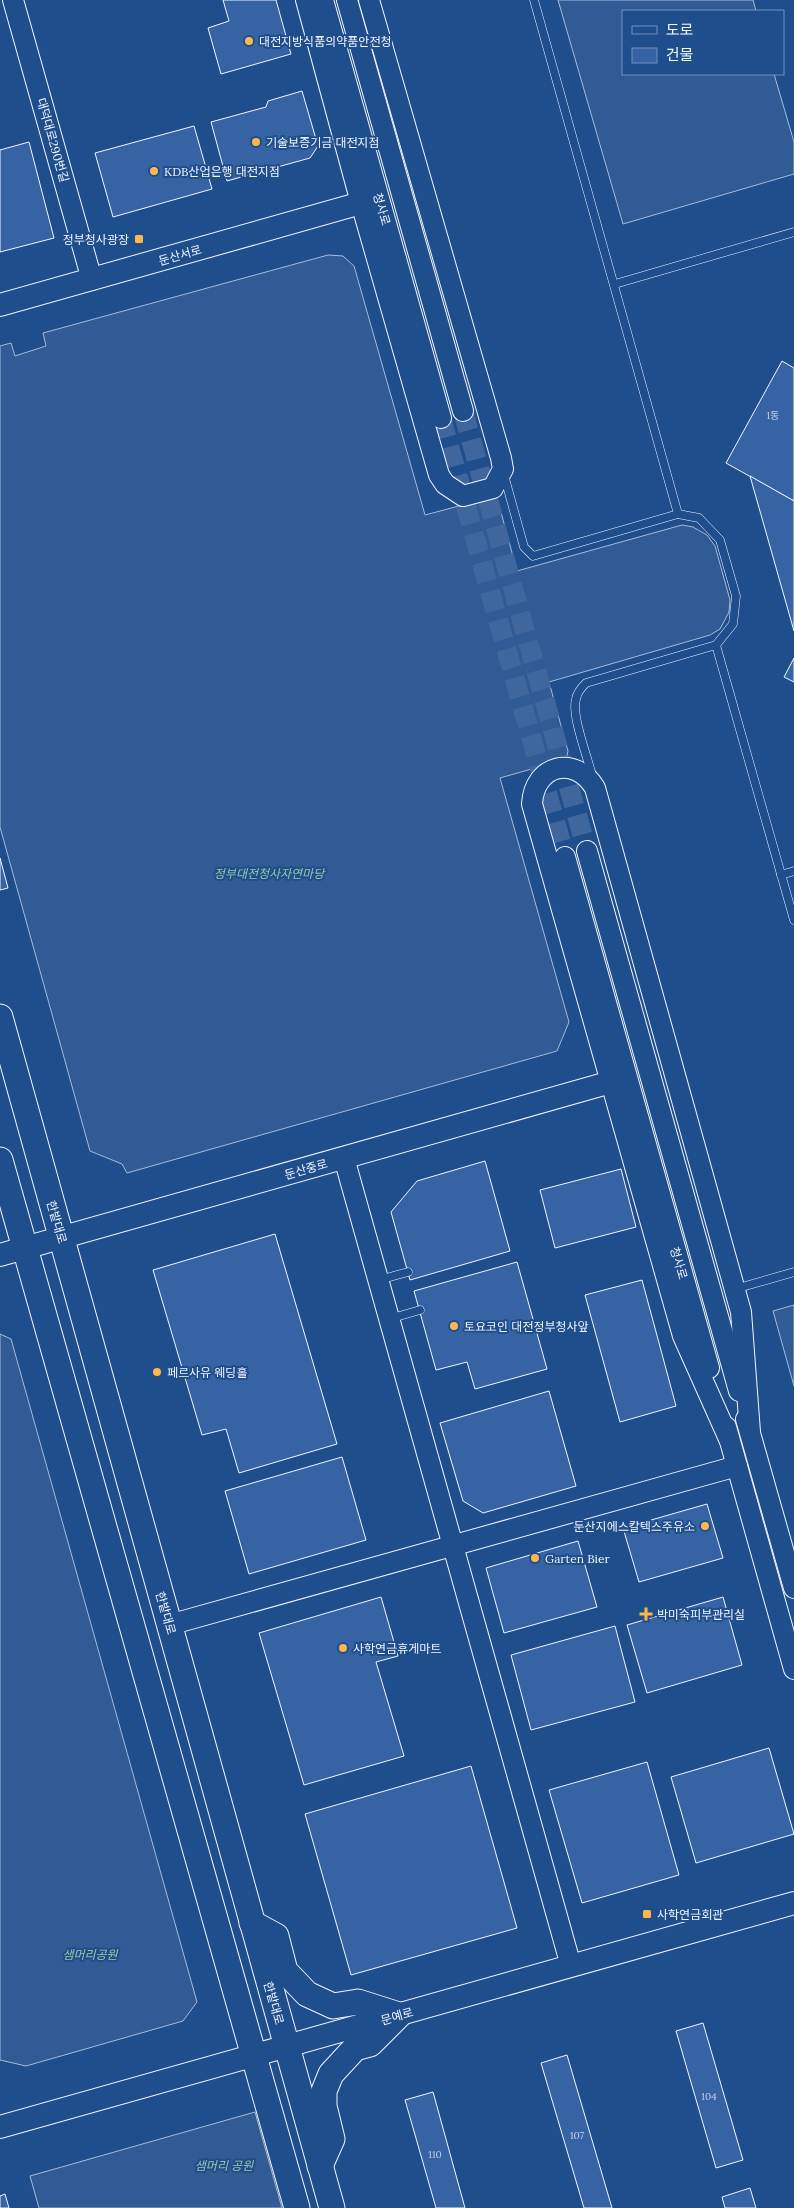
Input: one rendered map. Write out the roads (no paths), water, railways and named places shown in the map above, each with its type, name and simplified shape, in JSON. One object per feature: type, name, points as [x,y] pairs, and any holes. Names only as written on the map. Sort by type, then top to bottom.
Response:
[{"type":"main road","name":"둔산서로","points":[[0,305],[361,204]]},
{"type":"main road","name":"한밭대로","points":[[0,1017],[332,2208]]},
{"type":"main road","name":"둔산중로","points":[[0,1254],[611,1082]]},
{"type":"main road","points":[[0,1160],[297,2208]]},
{"type":"main road","name":"문예로","points":[[0,2127],[794,1903]]},
{"type":"main road","points":[[252,1923],[276,1936],[286,1971],[307,1994],[333,2006],[358,2002],[399,2015],[370,2044],[355,2048],[330,2074],[324,2091],[324,2106],[332,2139],[320,2166]]},
{"type":"street","name":"대덕대로290번길","points":[[13,0],[92,280]]},
{"type":"street","points":[[306,0],[361,204],[439,475],[444,484],[463,496],[493,488],[503,468],[369,0]]},
{"type":"street","name":"청사로","points":[[323,0],[441,418]]},
{"type":"street","name":"청사로","points":[[347,0],[463,411]]},
{"type":"street","points":[[729,1438],[683,1336],[532,804],[536,784],[543,776],[556,769],[572,768],[581,772],[595,788],[742,1312],[750,1432]]},
{"type":"street","name":"청사로","points":[[587,851],[794,1588]]},
{"type":"street","name":"청사로","points":[[565,858],[794,1669]]},
{"type":"street","points":[[344,1158],[572,1966]]},
{"type":"street","points":[[169,1625],[737,1466]]},
{"type":"lane","points":[[534,0],[678,514]]},
{"type":"lane","points":[[615,284],[794,232]]},
{"type":"lane","points":[[501,458],[507,492],[524,548],[533,556],[678,514],[699,518],[720,540],[736,596],[734,624],[716,645],[586,683],[581,688],[574,710],[595,788]]},
{"type":"lane","points":[[716,645],[794,920]]},
{"type":"lane","points":[[781,874],[794,871]]},
{"type":"lane","points":[[379,1280],[408,1272]]},
{"type":"lane","points":[[735,1289],[794,1272]]},
{"type":"lane","points":[[389,1319],[420,1310]]},
{"type":"tunnel","points":[[463,411],[587,851]]},
{"type":"tunnel","points":[[441,418],[565,857]]},
{"type":"place","name":"대전지방식품의약품안전청","points":[[249,41]]},
{"type":"place","name":"기술보증기금 대전지점","points":[[256,142]]},
{"type":"place","name":"KDB산업은행 대전지점","points":[[154,171]]},
{"type":"place","name":"정부청사광장","points":[[139,239]]},
{"type":"place","name":"토요코인 대전정부청사앞","points":[[454,1326]]},
{"type":"place","name":"페르사유 웨딩홀","points":[[157,1372]]},
{"type":"place","name":"둔산지에스칼텍스주유소","points":[[705,1526]]},
{"type":"place","name":"Garten Bier","points":[[535,1558]]},
{"type":"place","name":"박미숙피부관리실","points":[[646,1614]]},
{"type":"place","name":"사학연금휴게마트","points":[[343,1648]]},
{"type":"place","name":"사학연금회관","points":[[647,1914]]},
{"type":"park label","name":"정부대전청사자연마당","points":[[269,873]]},
{"type":"park label","name":"샘머리공원","points":[[90,1954]]},
{"type":"park label","name":"샘머리 공원","points":[[224,2165]]}]
